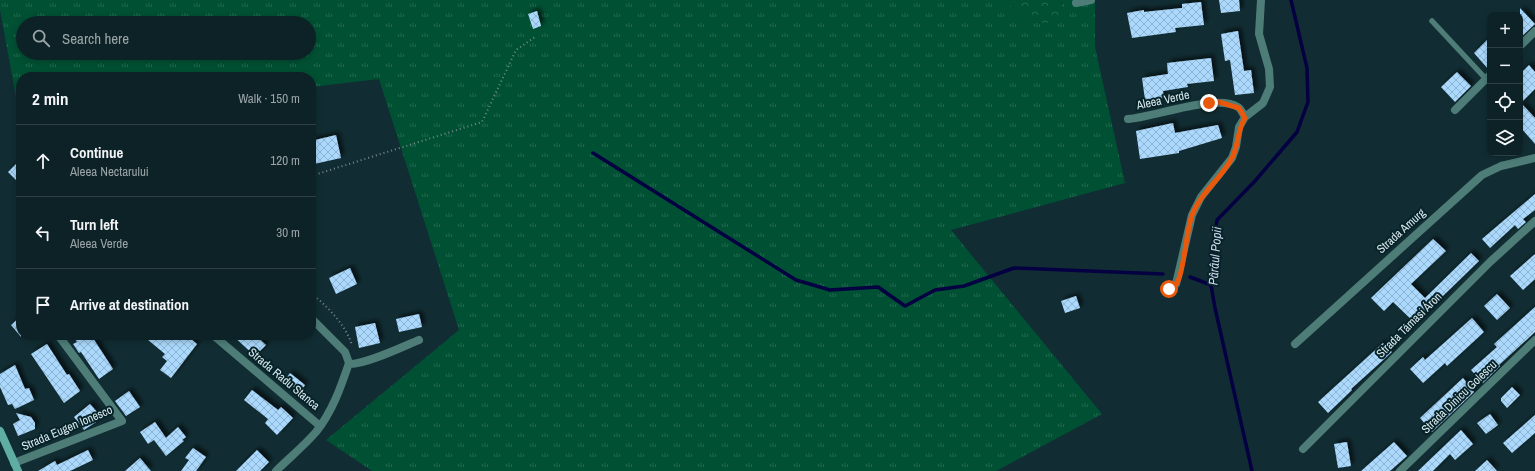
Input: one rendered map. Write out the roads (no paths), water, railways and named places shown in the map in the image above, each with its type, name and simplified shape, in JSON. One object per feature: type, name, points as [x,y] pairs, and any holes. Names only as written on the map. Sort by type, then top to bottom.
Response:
[{"type":"street","points":[[1076,3],[1091,0]]},
{"type":"street","points":[[1169,289],[1176,284],[1192,215],[1201,197],[1232,158],[1236,147],[1239,127],[1245,118],[1263,103],[1270,87],[1269,69],[1259,34],[1261,0]]},
{"type":"street","points":[[1523,43],[1535,31]]},
{"type":"street","points":[[1456,110],[1487,78]]},
{"type":"street","name":"Aleea Verde","points":[[1128,119],[1143,118],[1219,102],[1239,108],[1245,118]]},
{"type":"street","name":"Strada Amurg","points":[[1295,344],[1482,175],[1501,166],[1535,158]]},
{"type":"street","name":"Strada Támasi Áron","points":[[1303,449],[1490,262],[1535,221]]},
{"type":"street","points":[[316,323],[345,352],[351,364]]},
{"type":"street","name":"Strada Eugen Ionesco","points":[[0,431],[3,443],[16,467],[122,421],[62,340]]},
{"type":"street","name":"Strada Radu Stanca","points":[[219,340],[320,426]]},
{"type":"street","points":[[276,471],[308,441],[320,426],[337,396],[351,364],[419,340]]},
{"type":"street","name":"Strada Dinicu Golescu","points":[[1400,471],[1535,340]]},
{"type":"lane","points":[[1432,21],[1487,76]]},
{"type":"waterway","name":"Pârâul Popii","points":[[1252,471],[1215,308],[1211,285],[1213,247],[1217,220],[1255,181],[1297,132],[1308,102],[1307,68],[1291,0]]},
{"type":"waterway","points":[[593,153],[796,280],[830,290],[878,287],[905,306],[935,290],[964,286],[1014,268],[1163,274]]},
{"type":"waterway","points":[[1190,277],[1211,285]]}]
